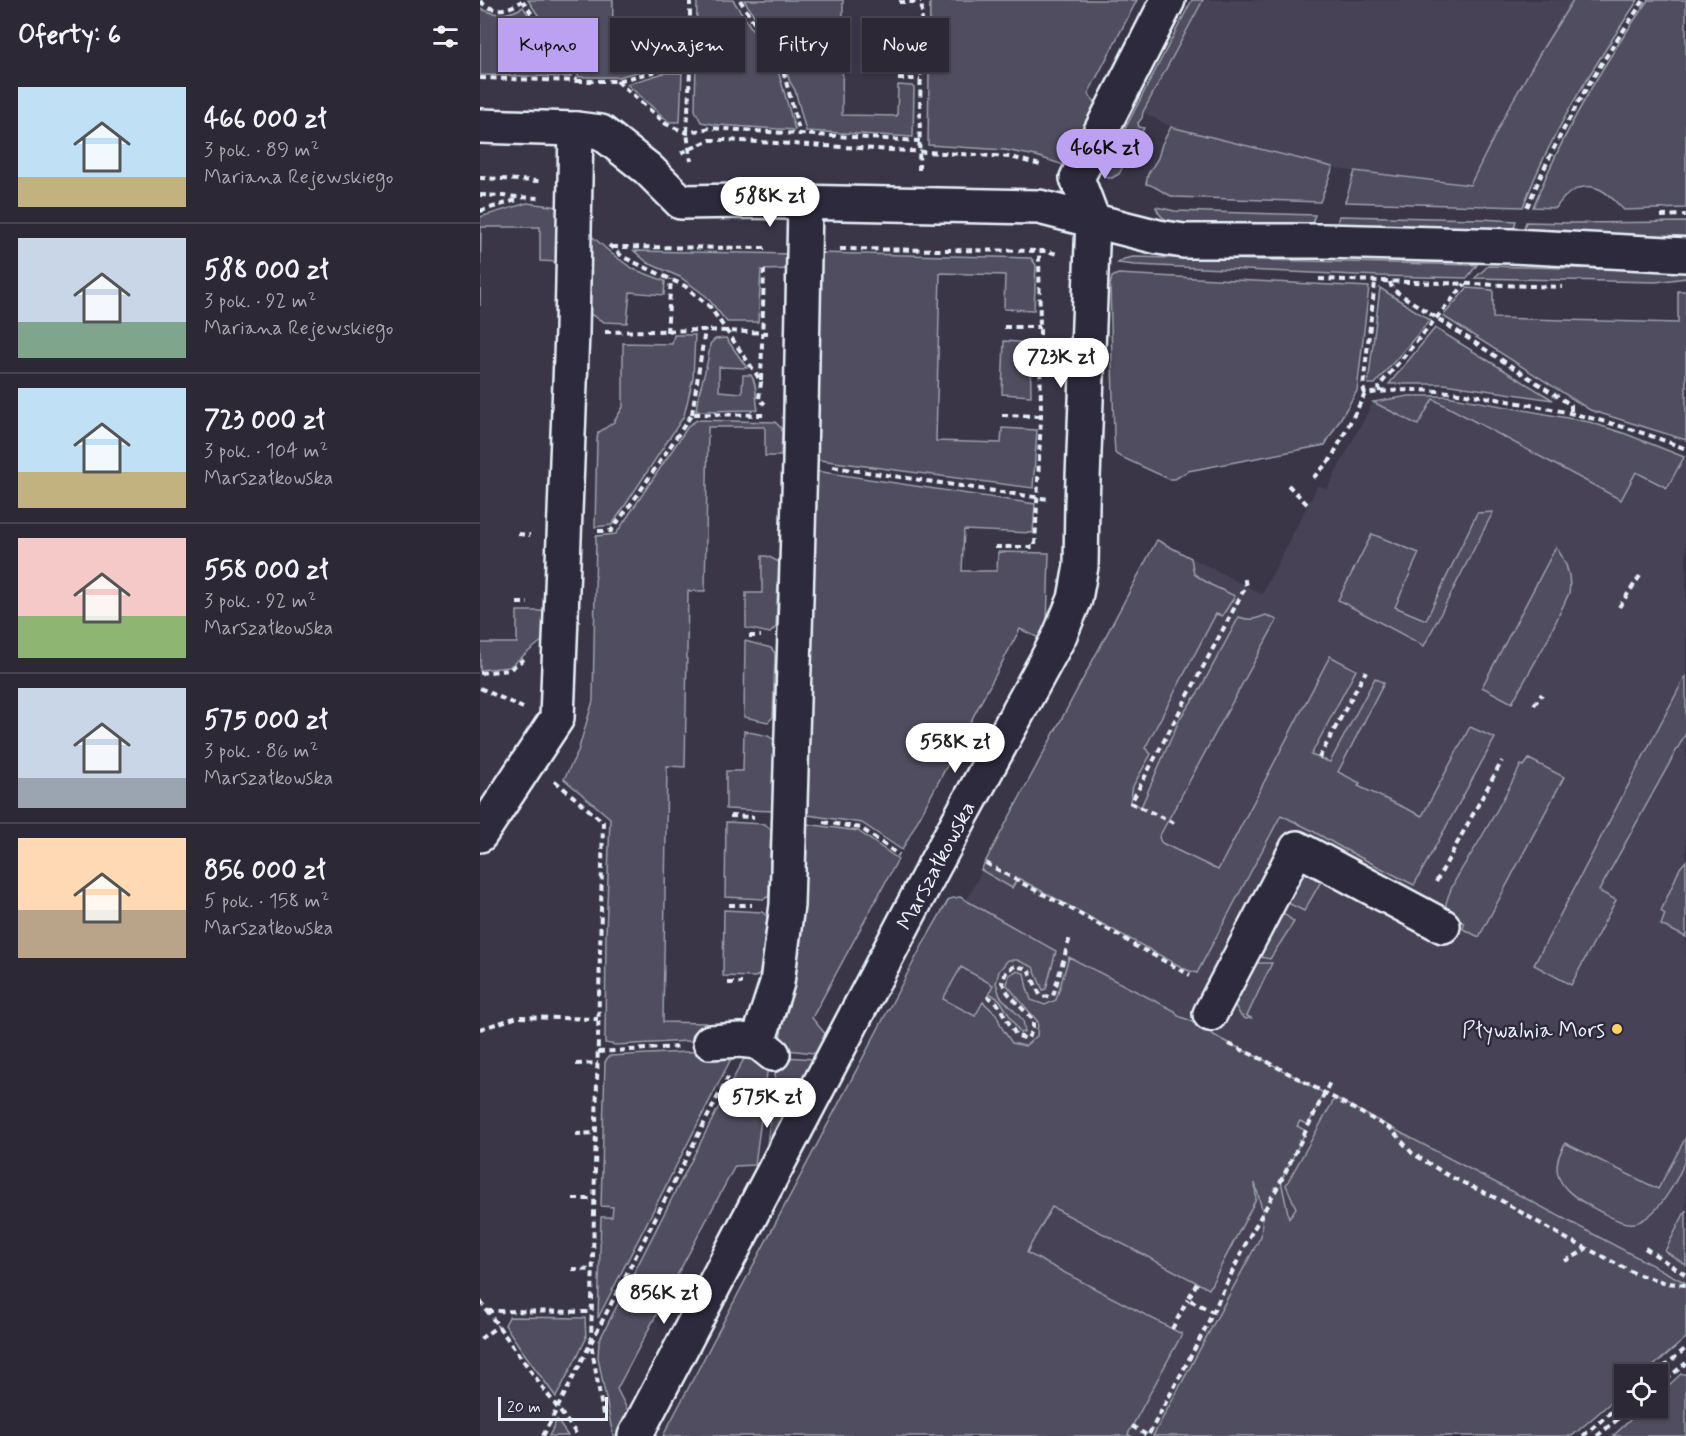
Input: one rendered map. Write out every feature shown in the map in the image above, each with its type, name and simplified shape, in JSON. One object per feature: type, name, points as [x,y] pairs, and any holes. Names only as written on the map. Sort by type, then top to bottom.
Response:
[{"type":"street","points":[[1093,220],[1077,178],[1168,0]]},
{"type":"street","points":[[480,126],[601,132],[648,169],[681,202],[745,201],[1039,207],[1158,237],[1184,241],[1324,241],[1512,246],[1686,255]]},
{"type":"street","points":[[480,835],[557,718],[572,332],[576,129]]},
{"type":"street","points":[[745,1044],[777,983],[787,905],[805,204]]},
{"type":"street","name":"Marszałkowska","points":[[635,1436],[930,874],[1069,615],[1075,599],[1081,566],[1093,220]]},
{"type":"street","points":[[1216,1027],[1297,848],[1443,926]]},
{"type":"path","points":[[480,1],[485,6],[498,10],[511,8],[523,0],[577,81]]},
{"type":"path","points":[[690,0],[690,18]]},
{"type":"path","points":[[740,0],[783,70],[800,134]]},
{"type":"path","points":[[1527,207],[1573,112],[1607,54],[1644,0]]},
{"type":"path","points":[[898,2],[922,1],[920,160]]},
{"type":"path","points":[[480,78],[617,81],[653,72]]},
{"type":"path","points":[[688,150],[690,72]]},
{"type":"path","points":[[898,79],[920,79]]},
{"type":"path","points":[[617,81],[666,124],[687,133],[710,128],[920,141]]},
{"type":"path","points":[[678,154],[710,140],[725,140],[1011,158],[1051,168]]},
{"type":"path","points":[[480,178],[544,181]]},
{"type":"path","points":[[480,195],[546,199]]},
{"type":"path","points":[[480,211],[524,198]]},
{"type":"path","points":[[574,216],[623,257],[685,286],[710,307],[760,382]]},
{"type":"path","points":[[611,247],[773,248]]},
{"type":"path","points":[[829,249],[1047,251],[1058,255]]},
{"type":"path","points":[[995,547],[1035,547],[1041,416],[1039,251]]},
{"type":"path","points":[[764,270],[759,399],[771,410]]},
{"type":"path","points":[[667,332],[671,279]]},
{"type":"path","points":[[1313,478],[1331,459],[1365,394],[1363,387],[1374,282]]},
{"type":"path","points":[[1390,282],[1392,289],[1571,405],[1571,413]]},
{"type":"path","points":[[1380,392],[1379,386],[1465,284]]},
{"type":"path","points":[[1004,327],[1040,327]]},
{"type":"path","points":[[572,332],[705,330],[802,334]]},
{"type":"path","points":[[606,531],[611,531],[692,414],[705,330]]},
{"type":"path","points":[[1365,394],[1417,389],[1440,390],[1504,400],[1613,423],[1686,449]]},
{"type":"path","points":[[692,414],[766,415]]},
{"type":"path","points":[[1002,415],[1041,416]]},
{"type":"path","points":[[800,462],[1082,504]]},
{"type":"path","points":[[1288,485],[1308,505]]},
{"type":"path","points":[[1174,823],[1131,803],[1246,586],[1244,576]]},
{"type":"path","points":[[1619,607],[1640,576]]},
{"type":"path","points":[[480,673],[510,670],[526,657]]},
{"type":"path","points":[[1319,758],[1366,671]]},
{"type":"path","points":[[1534,705],[1542,694]]},
{"type":"path","points":[[530,759],[603,822],[591,1343],[604,1424]]},
{"type":"path","points":[[1432,890],[1502,761]]},
{"type":"path","points":[[826,823],[861,828],[930,874]]},
{"type":"path","points":[[986,863],[1189,975],[1190,979]]},
{"type":"path","points":[[987,996],[997,1003],[1016,1035],[1026,1039],[1033,1030],[1033,1020],[1008,993],[1002,982],[1007,969],[1015,966],[1028,969],[1041,997],[1053,996],[1070,937]]},
{"type":"path","points":[[480,1029],[518,1017],[598,1019]]},
{"type":"path","points":[[1216,1027],[1266,1061],[1391,1129],[1412,1152],[1449,1176],[1500,1200],[1567,1239],[1636,1274],[1667,1283],[1686,1285]]},
{"type":"path","points":[[543,1436],[745,1044],[598,1052]]},
{"type":"path","points":[[576,1064],[598,1064]]},
{"type":"path","points":[[1132,1426],[1148,1436],[1331,1080]]},
{"type":"path","points":[[575,1134],[596,1132]]},
{"type":"path","points":[[573,1199],[594,1199]]},
{"type":"path","points":[[1565,1261],[1580,1254],[1586,1248]]},
{"type":"path","points":[[1645,1248],[1686,1275]]},
{"type":"path","points":[[572,1269],[592,1270]]},
{"type":"path","points":[[1172,1329],[1197,1283]]},
{"type":"path","points":[[1188,1299],[1213,1312]]},
{"type":"path","points":[[480,1301],[578,1436]]},
{"type":"path","points":[[487,1311],[591,1312]]},
{"type":"path","points":[[480,1339],[498,1326]]},
{"type":"path","points":[[1668,1364],[1686,1348]]},
{"type":"path","points":[[1668,1378],[1684,1366]]},
{"type":"path","points":[[1583,1436],[1614,1410]]},
{"type":"path","points":[[1597,1436],[1619,1418]]},
{"type":"shaded area","points":[[528,0],[613,0],[613,18],[610,18],[610,72],[637,72],[618,77],[579,77],[576,72],[598,72],[598,18],[540,18]]},
{"type":"shaded area","points":[[697,0],[733,0],[745,18],[697,18]]},
{"type":"shaded area","points":[[744,0],[843,0],[843,18],[757,18],[757,20]]},
{"type":"shaded area","points":[[930,0],[1137,0],[1088,94],[1098,105],[1067,166],[1036,156],[1005,150],[928,145],[929,72],[949,72],[949,18],[930,18]]},
{"type":"shaded area","points":[[1192,0],[1203,0],[1143,112],[1138,123],[1139,127],[1144,128],[1119,174],[1107,178],[1102,173]]},
{"type":"shaded area","points":[[1203,0],[1573,0],[1508,109],[1470,185],[1343,170],[1171,127],[1143,112]]},
{"type":"shaded area","points":[[1573,0],[1638,0],[1560,126],[1523,207],[1345,202],[1355,171],[1470,185],[1508,109]]},
{"type":"shaded area","points":[[1648,0],[1686,0],[1686,208],[1624,210],[1604,192],[1588,186],[1564,197],[1556,208],[1533,207],[1580,108],[1609,58]]},
{"type":"shaded area","points":[[523,7],[531,18],[498,18],[498,72],[568,72],[571,77],[480,75],[480,8],[502,14]]},
{"type":"shaded area","points":[[745,18],[757,37],[757,72],[778,72],[795,130],[701,122],[695,110],[696,72],[745,72]]},
{"type":"shaded area","points":[[786,72],[842,72],[842,115],[897,116],[898,85],[912,86],[914,88],[913,137],[806,131],[795,90]]},
{"type":"shaded area","points":[[664,73],[682,73],[680,122],[669,122],[627,84]]},
{"type":"shaded area","points":[[1171,127],[1333,167],[1320,202],[1174,197],[1146,184],[1148,174],[1158,158]]},
{"type":"shaded area","points":[[527,203],[559,207],[559,262],[540,261],[540,227],[481,227],[480,306],[480,217]]},
{"type":"shaded area","points":[[1156,207],[1175,211],[1315,215],[1311,226],[1184,223],[1163,218]]},
{"type":"shaded area","points":[[1339,216],[1516,221],[1513,231],[1336,228]]},
{"type":"shaded area","points":[[1526,222],[1686,222],[1686,236],[1523,231]]},
{"type":"shaded area","points":[[585,230],[633,269],[665,281],[664,295],[630,292],[627,323],[604,322],[588,313]]},
{"type":"shaded area","points":[[634,251],[793,254],[794,269],[761,270],[758,322],[727,322],[706,296],[680,277],[648,263]]},
{"type":"shaded area","points":[[816,253],[1031,258],[1036,265],[1034,310],[1004,309],[1005,275],[940,273],[936,441],[1001,443],[1002,428],[1037,430],[1033,488],[812,459]]},
{"type":"shaded area","points":[[1133,257],[1477,265],[1467,278],[1118,263]]},
{"type":"shaded area","points":[[1488,266],[1686,271],[1686,278],[1656,282],[1475,278]]},
{"type":"shaded area","points":[[1118,274],[1369,287],[1357,391],[1325,445],[1188,471],[1175,479],[1169,479],[1117,455],[1114,436],[1110,285],[1112,277]]},
{"type":"shaded area","points":[[1380,288],[1430,320],[1375,384],[1368,384]]},
{"type":"shaded area","points":[[1467,288],[1493,290],[1493,318],[1678,323],[1678,291],[1686,291],[1686,440],[1590,410],[1443,316]]},
{"type":"shaded area","points":[[1435,328],[1553,400],[1444,384],[1389,384]]},
{"type":"shaded area","points":[[674,335],[695,335],[693,378],[684,416],[612,525],[595,527],[598,433],[614,422],[623,407],[623,343],[672,344]]},
{"type":"shaded area","points":[[726,338],[747,368],[719,367],[719,391],[742,393],[743,375],[751,375],[756,387],[758,410],[696,411],[710,344],[715,339]]},
{"type":"shaded area","points":[[1004,341],[1030,343],[1031,396],[1002,394]]},
{"type":"shaded area","points":[[1409,396],[1447,396],[1589,422],[1684,457],[1667,488],[1636,472],[1621,500],[1433,399],[1418,425],[1373,402]]},
{"type":"shaded area","points":[[1432,399],[1621,500],[1636,471],[1667,488],[1684,457],[1686,459],[1686,1322],[1634,1364],[1614,1364],[1614,1380],[1544,1436],[688,1436],[1157,540],[1262,594],[1318,485],[1327,489],[1373,402],[1418,425]]},
{"type":"shaded area","points":[[697,420],[775,422],[782,429],[781,456],[765,456],[765,427],[708,427],[705,591],[688,591],[685,767],[667,766],[663,1022],[706,1023],[706,1040],[616,1045],[605,1043],[610,818],[564,779],[578,751],[593,701],[596,536],[616,534],[689,425]]},
{"type":"shaded area","points":[[809,470],[1035,504],[1033,533],[964,530],[962,571],[997,571],[998,552],[1049,553],[1047,627],[1043,640],[1020,629],[902,850],[862,823],[801,814],[804,674],[811,674],[811,658],[805,657],[814,565],[808,564]]},
{"type":"shaded area","points":[[1493,512],[1424,646],[1338,600],[1372,534],[1419,553],[1395,607],[1426,620],[1477,513]]},
{"type":"shaded area","points":[[1157,540],[1191,558],[1194,574],[1235,596],[1222,616],[1216,614],[1145,748],[1151,754],[1133,786],[1130,802],[1141,807],[1180,718],[1199,691],[1239,617],[1253,619],[1266,615],[1277,620],[1159,837],[1164,844],[1218,870],[1330,656],[1356,670],[1311,755],[1330,762],[1375,678],[1384,683],[1338,772],[1360,783],[1358,786],[1422,816],[1470,727],[1495,738],[1414,885],[1281,815],[1197,973],[1187,970],[1018,878],[1012,888],[981,870]]},
{"type":"shaded area","points":[[1556,547],[1567,569],[1570,581],[1569,593],[1547,641],[1512,703],[1482,687]]},
{"type":"shaded area","points":[[762,556],[779,562],[776,627],[770,633],[746,628],[746,593],[762,593]]},
{"type":"shaded area","points":[[517,611],[544,611],[543,640],[509,667],[480,670],[480,643],[517,643]]},
{"type":"shaded area","points":[[745,641],[771,648],[775,653],[773,717],[768,722],[744,717]]},
{"type":"shaded area","points":[[1686,675],[1686,733],[1599,891],[1616,900],[1571,985],[1534,965]]},
{"type":"shaded area","points":[[744,731],[768,736],[774,740],[773,811],[726,809],[726,771],[743,771]]},
{"type":"shaded area","points":[[1529,759],[1564,777],[1479,937],[1463,929],[1464,923],[1447,911],[1445,908],[1447,898],[1521,765],[1524,766]]},
{"type":"shaded area","points":[[726,822],[765,824],[771,830],[769,896],[764,899],[725,897]]},
{"type":"shaded area","points":[[799,823],[858,831],[898,859],[812,1018],[827,1036],[820,1052],[814,1053],[779,1049],[795,933]]},
{"type":"shaded area","points":[[1310,861],[1324,876],[1304,911],[1288,903]]},
{"type":"shaded area","points":[[1686,861],[1686,937],[1661,925],[1665,914],[1661,911],[1680,868]]},
{"type":"shaded area","points":[[960,897],[1056,951],[1046,989],[1043,990],[1033,967],[1017,960],[1008,960],[999,971],[996,983],[1000,996],[1023,1020],[1025,1032],[1020,1033],[1000,1000],[989,993],[993,985],[961,967],[943,999],[975,1016],[983,1002],[996,1014],[1012,1043],[1025,1046],[1037,1036],[1038,1022],[1007,985],[1009,975],[1016,971],[1024,973],[1031,1000],[1045,1005],[1056,1000],[1069,957],[1175,1011],[1178,1016],[1324,1093],[1308,1125],[1300,1121],[1297,1126],[1306,1131],[1281,1181],[1289,1218],[1296,1208],[1286,1185],[1335,1098],[1686,1283],[1686,1338],[1656,1364],[1614,1364],[1614,1400],[1572,1436],[1153,1436],[1261,1236],[1263,1213],[1255,1183],[1256,1199],[1209,1289],[1052,1207],[1029,1248],[1027,1253],[1182,1334],[1128,1434],[1131,1436],[663,1436],[949,899]]},
{"type":"shaded area","points":[[724,910],[762,912],[767,916],[761,974],[755,977],[723,976]]},
{"type":"shaded area","points":[[1283,913],[1294,922],[1270,959],[1260,957]]},
{"type":"shaded area","points":[[1256,963],[1272,963],[1247,1016],[1251,1018],[1246,1019],[1241,1016],[1235,1005]]},
{"type":"shaded area","points":[[706,1051],[734,1053],[598,1318],[601,1217],[612,1217],[613,1207],[601,1206],[605,1062],[610,1056]]},
{"type":"shaded area","points":[[785,1057],[815,1059],[772,1147],[767,1146],[776,1067]]},
{"type":"shaded area","points":[[749,1058],[768,1065],[755,1165],[735,1166],[617,1389],[631,1417],[622,1436],[613,1436],[598,1357],[599,1341],[734,1077],[744,1059]]},
{"type":"shaded area","points":[[1686,1137],[1685,1160],[1672,1187],[1651,1214],[1635,1223],[1617,1220],[1585,1203],[1570,1192],[1559,1178],[1558,1160],[1565,1143],[1658,1189]]},
{"type":"shaded area","points":[[1686,1210],[1686,1265],[1665,1251]]},
{"type":"shaded area","points":[[509,1317],[585,1318],[586,1339],[556,1397],[505,1325]]},
{"type":"shaded area","points":[[1681,1374],[1686,1374],[1686,1436],[1613,1436],[1632,1418],[1668,1418],[1668,1386]]},
{"type":"shaded area","points":[[557,1420],[568,1436],[549,1436]]},
{"type":"place","name":"Pływalnia Mors","points":[[1617,1029]]}]
